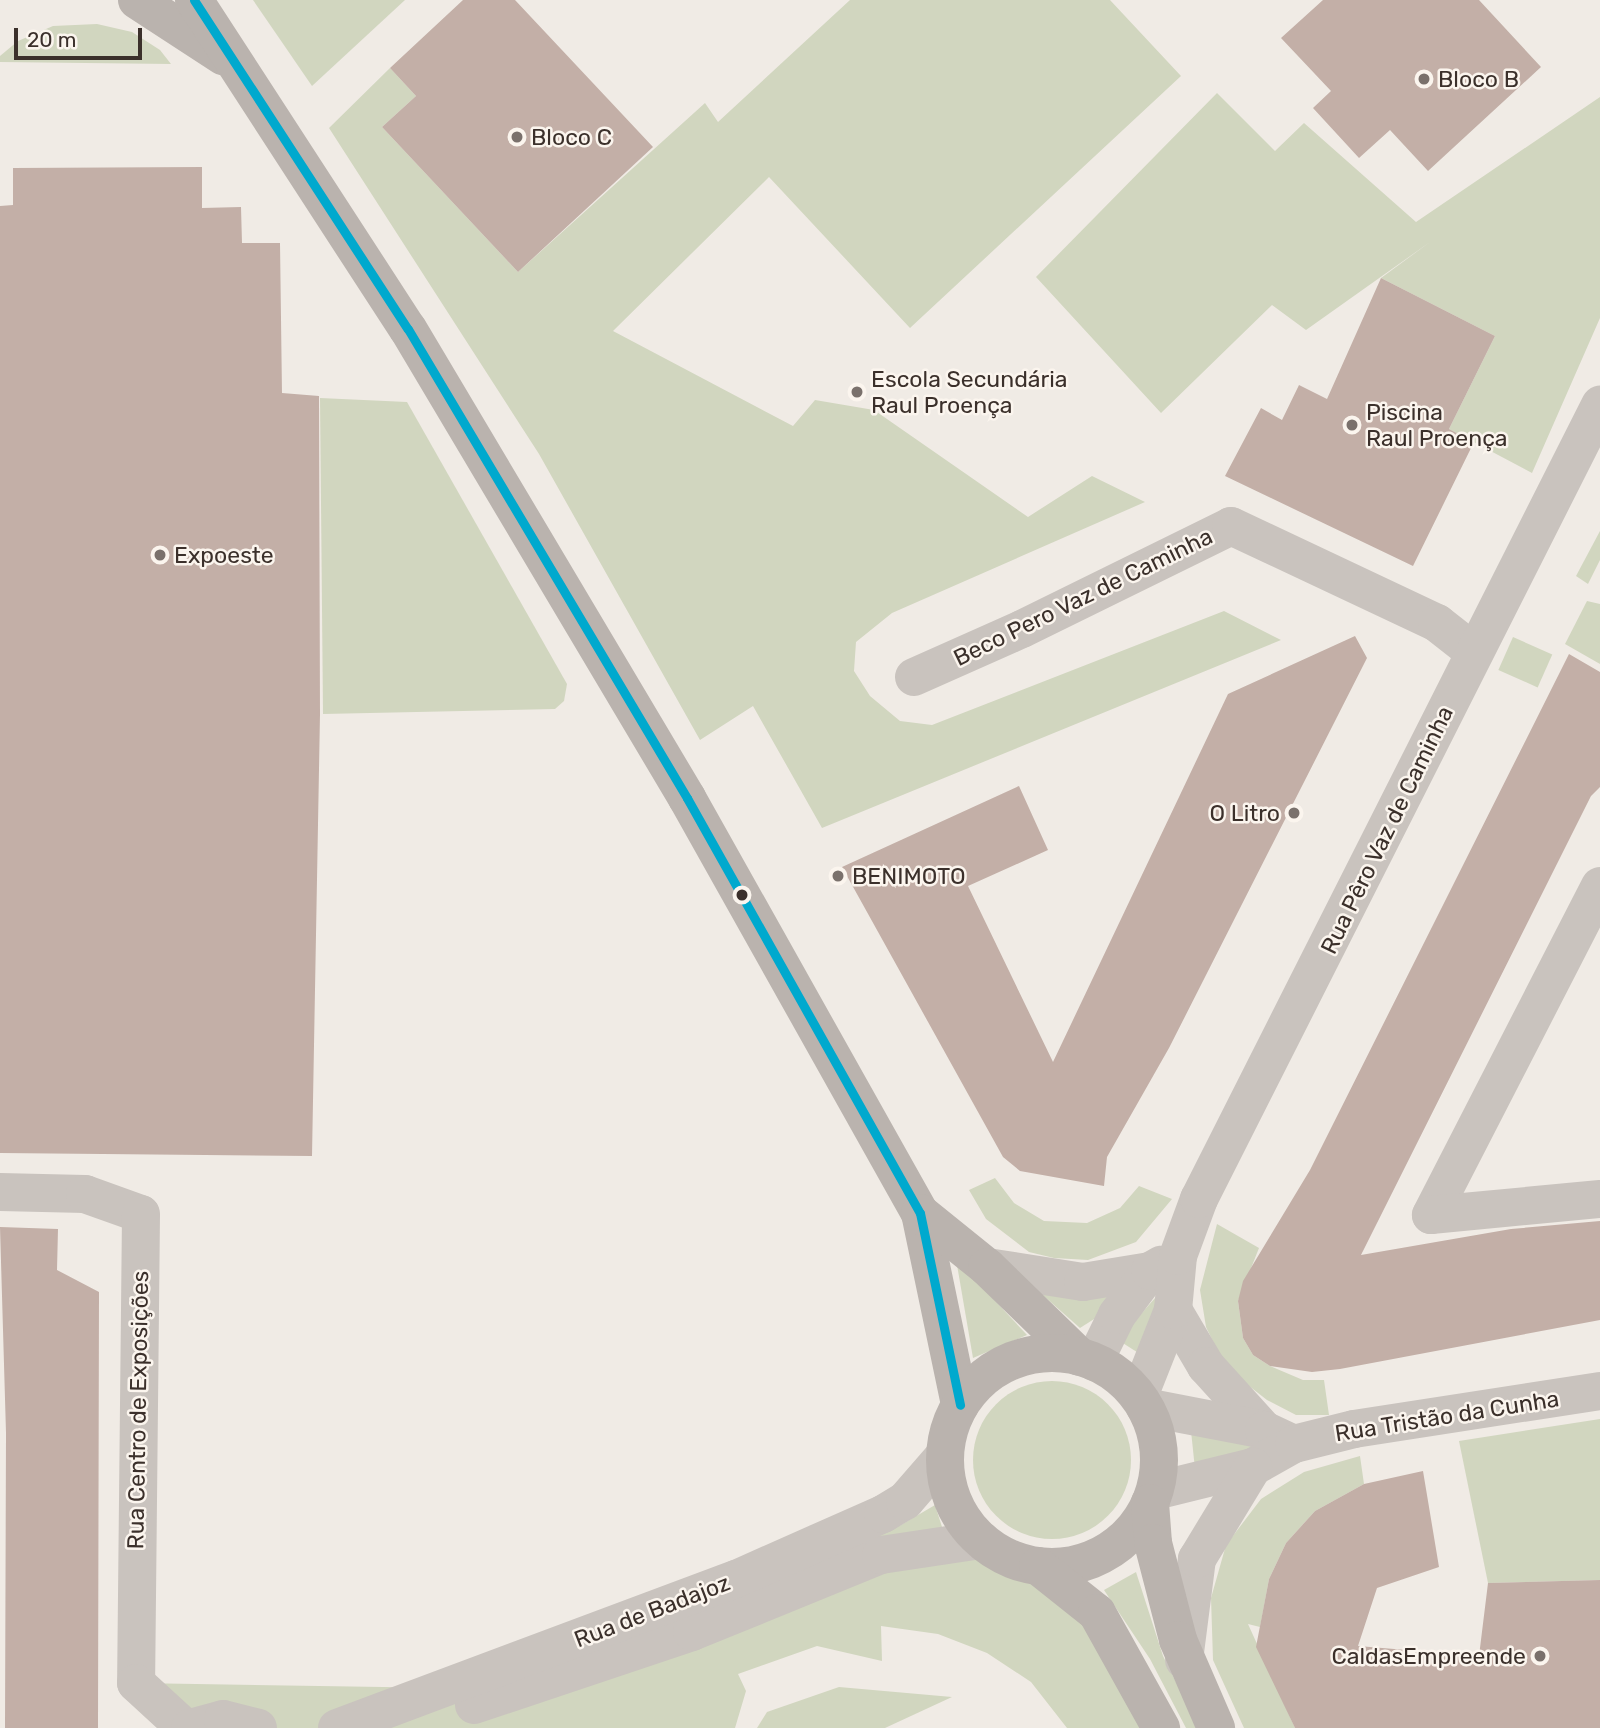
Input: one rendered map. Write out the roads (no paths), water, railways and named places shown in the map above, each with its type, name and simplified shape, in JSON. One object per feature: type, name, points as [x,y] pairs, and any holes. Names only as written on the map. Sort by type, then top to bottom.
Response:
[{"type":"main road","points":[[137,0],[232,62]]},
{"type":"main road","points":[[194,0],[232,62],[291,144],[415,341],[687,798],[920,1213],[960,1405]]},
{"type":"main road","points":[[920,1213],[987,1267],[1087,1359],[1142,1402],[1160,1454],[1153,1497],[1153,1542],[1184,1660],[1216,1728]]},
{"type":"main road","points":[[1087,1359],[1053,1353],[1007,1363],[973,1387],[960,1405],[944,1456],[955,1506],[981,1540],[1008,1557],[1038,1566],[1059,1567],[1099,1556],[1136,1528],[1153,1497]]},
{"type":"main road","points":[[1038,1566],[1097,1613],[1161,1728]]},
{"type":"street","name":"Rua Pêro Vaz de Caminha","points":[[1164,1264],[1373,862],[1474,652],[1600,405]]},
{"type":"street","name":"Beco Pero Vaz de Caminha","points":[[914,677],[1022,629],[1231,526],[1437,623],[1474,652]]},
{"type":"street","points":[[1600,886],[1431,1215],[1600,1199]]},
{"type":"street","name":"Rua Centro de Exposições","points":[[0,1192],[85,1194],[141,1214],[135,1683],[187,1728]]},
{"type":"street","points":[[987,1267],[1083,1282],[1164,1264]]},
{"type":"street","points":[[1164,1264],[1173,1310],[1206,1366],[1279,1437]]},
{"type":"street","points":[[1087,1359],[1116,1315],[1164,1264]]},
{"type":"street","points":[[1173,1310],[1142,1402],[1279,1437]]},
{"type":"street","name":"Rua Tristão da Cunha","points":[[1279,1437],[1354,1429],[1600,1391]]},
{"type":"street","points":[[1184,1660],[1197,1559],[1252,1467],[1279,1437]]},
{"type":"street","name":"Rua de Badajoz","points":[[337,1728],[736,1579],[883,1514],[905,1501],[944,1456]]},
{"type":"street","points":[[1153,1497],[1252,1467]]},
{"type":"street","points":[[406,1728],[692,1632],[881,1555],[981,1540]]},
{"type":"street","points":[[187,1728],[223,1719],[258,1728]]},
{"type":"place","name":"Bloco B","points":[[1424,79]]},
{"type":"place","name":"Bloco C","points":[[517,137]]},
{"type":"place","name":"Escola Secundária Raul Proença","points":[[857,392]]},
{"type":"place","name":"Piscina Raul Proença","points":[[1352,425]]},
{"type":"place","name":"Expoeste","points":[[160,555]]},
{"type":"place","name":"O Litro","points":[[1294,813]]},
{"type":"place","name":"BENIMOTO","points":[[838,876]]},
{"type":"place","name":"CaldasEmpreende","points":[[1540,1656]]}]
